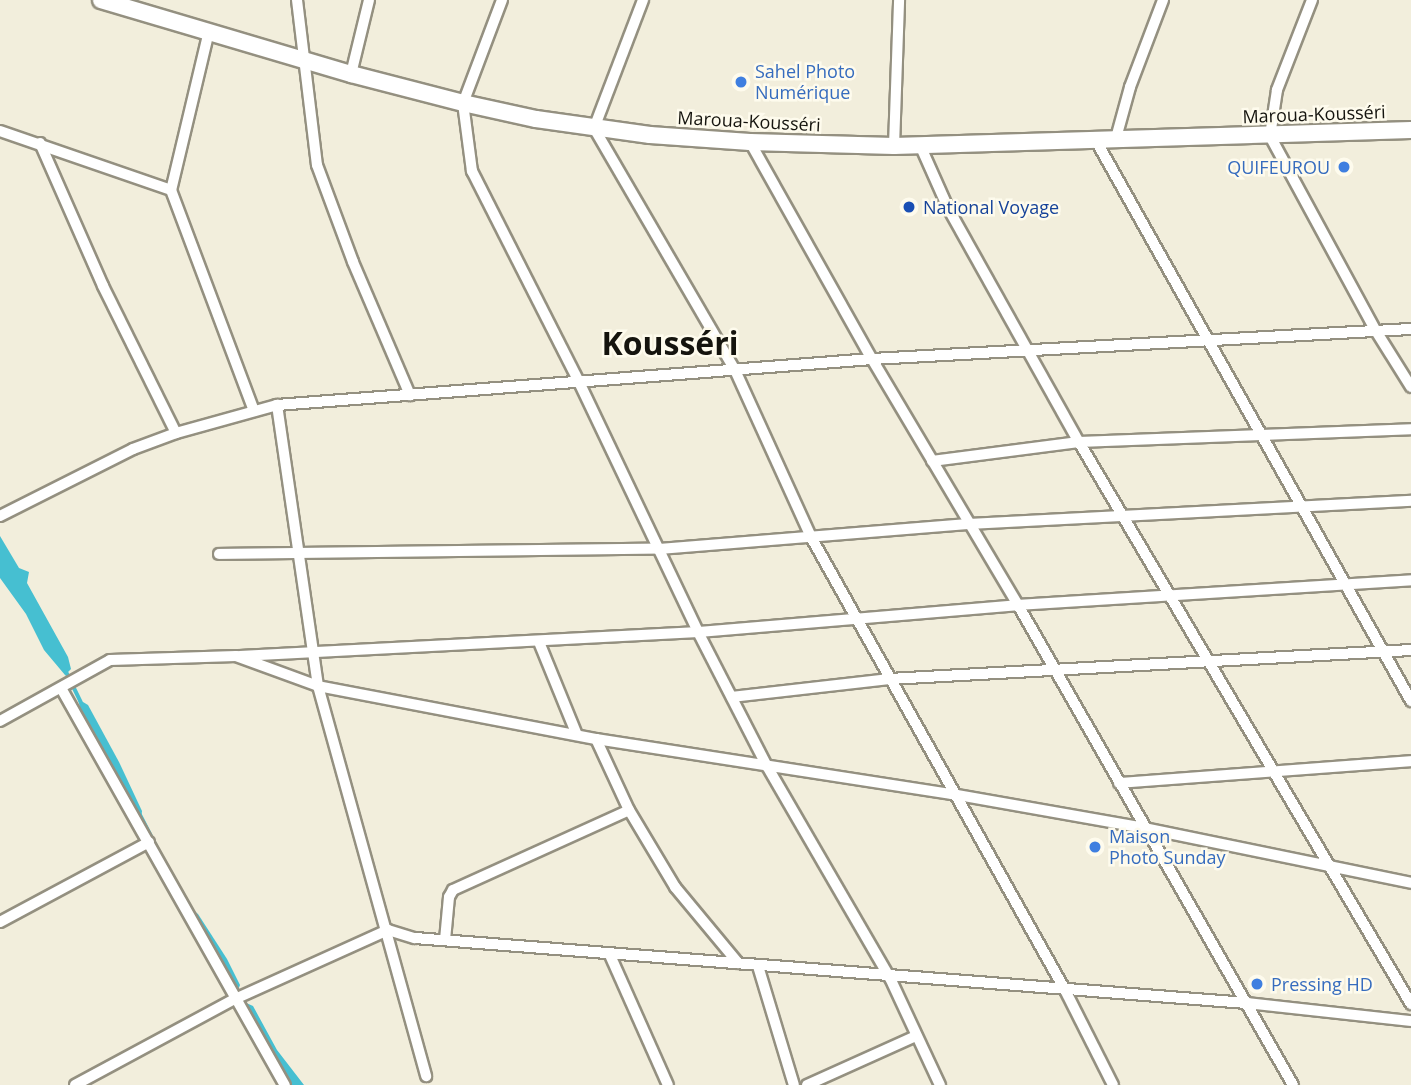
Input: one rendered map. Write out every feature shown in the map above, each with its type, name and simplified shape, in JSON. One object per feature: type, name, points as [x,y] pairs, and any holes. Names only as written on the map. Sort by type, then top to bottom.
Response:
[{"type":"highway","name":"Maroua-Kousséri","points":[[102,0],[351,74],[463,103],[594,128],[750,142],[894,146],[1411,130]]},
{"type":"street","points":[[297,0],[307,61],[317,165],[353,262],[410,395]]},
{"type":"street","points":[[351,74],[369,0]]},
{"type":"street","points":[[502,0],[463,103],[472,171],[579,382],[698,632],[767,766],[890,978],[940,1085]]},
{"type":"street","points":[[643,0],[594,128],[735,370],[811,537],[952,794],[1065,990],[1113,1085]]},
{"type":"street","points":[[894,146],[899,0]]},
{"type":"street","points":[[1116,138],[1129,87],[1163,0]]},
{"type":"street","points":[[1312,0],[1277,90],[1270,136],[1376,331],[1411,387]]},
{"type":"street","points":[[209,31],[171,190],[254,411]]},
{"type":"street","points":[[0,131],[171,190]]},
{"type":"street","points":[[1095,139],[1411,701]]},
{"type":"street","points":[[750,142],[872,359],[1018,605],[1293,1085]]},
{"type":"street","points":[[40,144],[103,286],[176,433]]},
{"type":"street","points":[[920,145],[948,208],[1080,442],[1172,594],[1411,1004]]},
{"type":"street","points":[[0,516],[100,464],[176,433],[277,405],[872,359],[1411,329]]},
{"type":"street","points":[[277,405],[318,686],[388,930],[426,1076]]},
{"type":"street","points":[[932,461],[1080,442],[1411,429]]},
{"type":"street","points":[[219,554],[658,549],[969,524],[1411,501]]},
{"type":"street","points":[[0,721],[110,660],[126,657],[236,656],[539,642],[1172,594],[1411,580]]},
{"type":"street","points":[[539,642],[577,735]]},
{"type":"street","points":[[732,697],[889,679],[1411,650]]},
{"type":"street","points":[[236,656],[318,686],[596,739],[952,794],[1144,828],[1411,883]]},
{"type":"street","points":[[64,687],[285,1085]]},
{"type":"street","points":[[596,739],[629,810],[683,900],[738,963]]},
{"type":"street","points":[[1119,783],[1411,761]]},
{"type":"street","points":[[444,940],[449,897],[453,890],[629,810]]},
{"type":"street","points":[[0,922],[149,842]]},
{"type":"street","points":[[75,1085],[235,999],[388,930],[415,938],[738,963],[890,978],[1247,1003],[1411,1021]]},
{"type":"street","points":[[610,955],[668,1085]]},
{"type":"street","points":[[758,966],[794,1085]]},
{"type":"street","points":[[807,1085],[916,1036]]},
{"type":"water","points":[[0,536],[19,568],[29,572],[27,583],[68,657],[71,669],[65,675],[44,650],[26,614],[0,578]]},
{"type":"water","points":[[78,699],[88,705],[119,762],[142,811],[141,820],[82,717]]},
{"type":"water","points":[[190,908],[198,914],[227,959],[240,985],[238,990],[232,985]]},
{"type":"water","points":[[244,1002],[253,1006],[277,1050],[304,1085],[289,1085],[243,1005]]},
{"type":"waterway","points":[[66,671],[81,702]]},
{"type":"waterway","points":[[140,814],[159,851]]},
{"type":"place","name":"Sahel Photo Numérique","points":[[741,82]]},
{"type":"place","name":"QUIFEUROU","points":[[1344,167]]},
{"type":"place","name":"National Voyage","points":[[909,207]]},
{"type":"place","name":"Maison Photo Sunday","points":[[1095,847]]},
{"type":"place","name":"Pressing HD","points":[[1257,984]]},
{"type":"district","name":"Kousséri","points":[[670,343]]}]
